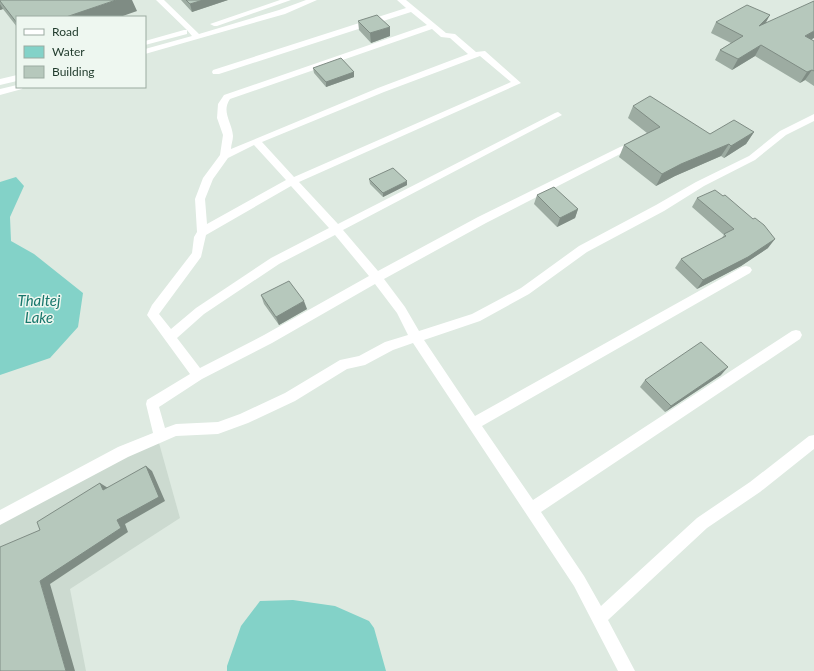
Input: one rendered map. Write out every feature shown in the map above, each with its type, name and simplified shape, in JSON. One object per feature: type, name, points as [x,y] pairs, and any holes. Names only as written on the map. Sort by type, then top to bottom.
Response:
[{"type":"street","points":[[160,0],[198,37]]},
{"type":"street","points":[[259,0],[267,6]]},
{"type":"street","points":[[146,43],[287,0]]},
{"type":"street","points":[[146,52],[282,12],[313,0]]},
{"type":"street","points":[[400,0],[444,35],[452,36],[474,55]]},
{"type":"street","points":[[216,72],[411,9]]},
{"type":"street","points":[[202,232],[200,199],[208,178],[224,156],[228,135],[222,118],[222,104],[227,97],[433,26]]},
{"type":"street","points":[[198,376],[153,315],[156,308],[197,254],[199,237],[202,232],[282,186],[518,83],[482,53],[380,90],[256,141],[224,156]]},
{"type":"street","points":[[0,82],[16,78]]},
{"type":"street","points":[[0,92],[16,88]]},
{"type":"street","points":[[170,337],[200,311],[275,261],[558,115]]},
{"type":"street","points":[[0,518],[123,452],[176,430],[218,428],[243,419],[290,397],[344,364],[361,361],[389,346],[476,318],[525,291],[583,248],[752,158],[783,133],[814,117]]},
{"type":"street","points":[[256,141],[336,230],[377,278],[401,310],[416,337],[473,424],[579,581],[627,671]]},
{"type":"street","points":[[161,437],[152,404],[198,376],[268,339],[377,278],[413,256],[623,149]]},
{"type":"street","points":[[473,424],[746,270]]},
{"type":"street","points":[[532,510],[796,335]]},
{"type":"street","points":[[599,618],[702,523],[755,487],[814,441]]},
{"type":"shaded area","points":[[159,443],[180,518],[70,589],[86,671],[0,671],[0,523],[122,458]]},
{"type":"water","name":"Thaltej Lake","points":[[16,177],[24,186],[10,217],[11,241],[34,254],[83,293],[78,327],[50,358],[0,375],[0,182]]},
{"type":"water","points":[[293,600],[335,606],[369,621],[374,628],[386,671],[227,671],[227,666],[241,626],[260,601]]},
{"type":"building","points":[[116,0],[69,16],[16,16],[16,22],[0,1]]},
{"type":"building","points":[[186,0],[203,0],[190,4]]},
{"type":"building","points":[[814,1],[814,31],[805,36],[814,41],[814,71],[812,70],[807,72],[761,45],[738,59],[720,50],[743,36],[716,22],[747,5],[770,15],[759,26]]},
{"type":"building","points":[[377,15],[390,27],[370,33],[358,21]]},
{"type":"building","points":[[341,58],[354,72],[326,82],[313,68]]},
{"type":"building","points":[[650,96],[710,134],[734,120],[754,132],[731,146],[729,144],[681,164],[662,174],[624,145],[660,127],[633,106]]},
{"type":"building","points":[[393,168],[407,181],[383,193],[369,179]]},
{"type":"building","points":[[554,187],[578,209],[560,218],[537,195]]},
{"type":"building","points":[[715,190],[723,196],[725,195],[753,219],[755,218],[764,225],[775,239],[748,257],[703,280],[681,259],[726,236],[724,234],[734,229],[697,198]]},
{"type":"building","points":[[289,281],[304,301],[276,317],[261,295]]},
{"type":"building","points":[[701,342],[728,367],[671,406],[645,380]]},
{"type":"building","points":[[146,466],[159,497],[117,520],[121,528],[40,581],[66,671],[0,671],[0,547],[40,530],[37,522],[100,483],[103,490]]}]
